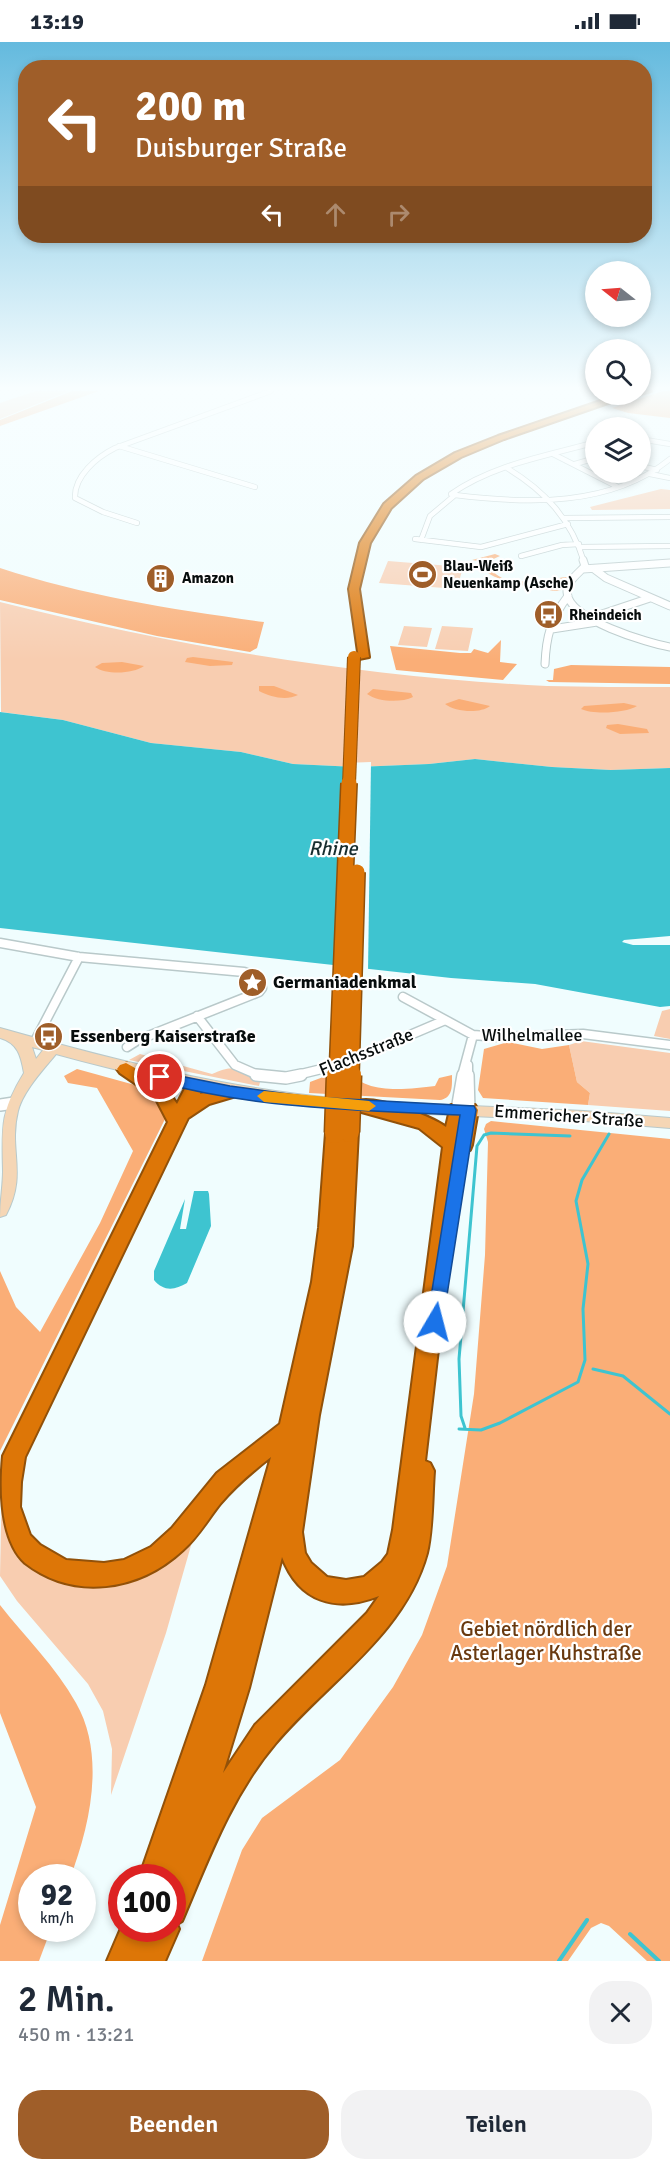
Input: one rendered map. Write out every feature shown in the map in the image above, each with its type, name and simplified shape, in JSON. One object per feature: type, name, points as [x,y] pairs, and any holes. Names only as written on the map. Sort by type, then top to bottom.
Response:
[{"type":"highway","points":[[418,481],[392,504],[370,532],[357,567],[354,592],[359,657],[342,1132],[346,1211],[333,1296],[308,1415],[290,1532],[292,1551],[302,1571],[321,1587],[345,1593],[369,1588],[392,1571],[399,1554],[407,1514],[432,1298],[454,1148],[463,1110]]},
{"type":"highway","points":[[126,1069],[165,1094],[176,1117]]},
{"type":"highway","points":[[192,1084],[14,1456],[6,1497],[10,1520],[24,1546],[39,1559],[61,1572],[85,1576],[109,1576],[133,1570],[157,1558],[177,1541],[219,1487],[288,1431]]},
{"type":"highway","points":[[176,1117],[195,1103],[230,1092]]},
{"type":"highway","points":[[364,1106],[426,1122],[444,1134],[454,1148]]},
{"type":"highway","points":[[186,1878],[216,1807],[265,1735],[376,1622],[405,1580],[415,1551],[435,1322],[463,1110]]},
{"type":"highway","points":[[160,1864],[178,1817],[219,1690],[288,1431],[315,1315],[328,1240],[342,1132]]},
{"type":"highway","points":[[179,1864],[236,1688],[280,1520],[333,1296]]},
{"type":"highway","points":[[122,1961],[130,1942]]},
{"type":"highway","points":[[149,1961],[155,1942]]},
{"type":"highway","points":[[149,1961],[158,1942]]},
{"type":"main road","name":"Emmericher Straße","points":[[5,1035],[126,1069],[230,1092],[364,1106],[670,1123]]},
{"type":"main road","points":[[5,1035],[27,1050],[32,1076]]},
{"type":"main road","points":[[0,1211],[12,1178],[10,1102],[53,1048]]},
{"type":"street","points":[[80,481],[75,488],[74,496],[83,504],[142,524]]},
{"type":"street","points":[[234,481],[255,487]]},
{"type":"street","points":[[473,481],[451,494],[494,501],[550,500],[618,487],[628,483]]},
{"type":"street","points":[[528,481],[550,500],[568,524],[580,545],[584,569]]},
{"type":"street","points":[[606,481],[618,487]]},
{"type":"street","points":[[455,495],[430,516],[418,539],[481,547],[568,524]]},
{"type":"street","points":[[564,518],[670,517]]},
{"type":"street","points":[[521,556],[562,545],[670,546]]},
{"type":"street","points":[[545,664],[546,637],[552,629],[551,625],[559,607],[568,596],[572,579],[584,569],[670,563]]},
{"type":"street","points":[[594,569],[670,606]]},
{"type":"street","points":[[568,596],[572,604],[597,622],[645,641],[670,647]]},
{"type":"street","points":[[590,618],[650,598]]},
{"type":"street","points":[[559,607],[572,604]]},
{"type":"street","points":[[552,629],[597,622]]},
{"type":"street","points":[[0,943],[73,954],[79,957],[244,972],[260,978],[262,988],[251,995],[138,1040],[127,1047]]},
{"type":"street","points":[[34,1043],[79,957]]},
{"type":"street","name":"Wilhelmallee","points":[[403,997],[443,1021],[473,1035],[498,1037],[583,1034],[670,1045]]},
{"type":"street","name":"Flachsstraße","points":[[198,1016],[241,1069],[262,1078],[286,1078],[316,1072],[443,1021]]},
{"type":"street","points":[[463,1110],[467,1062],[473,1035]]},
{"type":"shaded area","points":[[661,489],[670,490],[670,509],[592,510],[590,507]]},
{"type":"shaded area","name":"Blau-Weiß Neuenkamp (Asche)","points":[[388,561],[463,567],[457,589],[379,583]]},
{"type":"shaded area","points":[[0,602],[203,646],[340,667],[478,682],[547,686],[670,687],[670,768],[611,770],[475,759],[429,764],[356,767],[293,764],[241,752],[151,743],[63,720],[1,712]]},
{"type":"shaded area","points":[[404,626],[432,628],[427,647],[398,645]]},
{"type":"shaded area","points":[[442,626],[473,628],[468,651],[435,649]]},
{"type":"shaded area","points":[[670,1009],[670,1039],[654,1036],[662,1011]]},
{"type":"shaded area","points":[[581,1041],[670,1053],[670,1111],[588,1105],[590,1093],[577,1082],[569,1045]]},
{"type":"shaded area","points":[[140,1054],[212,1074],[227,1069],[237,1070],[260,1082],[259,1086],[129,1060]]},
{"type":"shaded area","points":[[2,1477],[5,1477],[8,1528],[93,1581],[194,1535],[166,1633],[111,1795],[112,1749],[103,1711],[88,1684],[17,1601],[0,1576]]},
{"type":"green space","points":[[495,554],[500,556],[489,561],[493,571],[501,577],[511,580],[536,581],[568,577],[561,590],[536,588],[500,579],[482,568],[478,561],[472,560]]},
{"type":"green space","points":[[0,568],[98,594],[164,607],[264,622],[257,648],[250,652],[157,636],[0,600]]},
{"type":"green space","points":[[501,640],[500,662],[517,664],[503,680],[396,670],[390,646],[460,653],[471,653],[474,649],[488,653]]},
{"type":"green space","points":[[187,658],[233,662],[232,665],[210,666],[185,662]]},
{"type":"green space","points":[[122,662],[144,666],[133,671],[120,672],[100,670],[95,667],[102,663]]},
{"type":"green space","points":[[571,665],[670,667],[670,684],[549,682],[546,680],[553,680],[554,669]]},
{"type":"green space","points":[[259,686],[274,686],[298,695],[289,698],[273,696],[259,691]]},
{"type":"green space","points":[[373,689],[411,693],[413,697],[402,700],[383,700],[367,694]]},
{"type":"green space","points":[[459,699],[490,706],[486,709],[468,711],[455,709],[445,704]]},
{"type":"green space","points":[[624,703],[637,706],[610,712],[581,709],[584,706]]},
{"type":"green space","points":[[618,724],[647,729],[649,733],[620,734],[606,728],[607,725]]},
{"type":"green space","points":[[508,1042],[542,1049],[569,1045],[577,1082],[590,1093],[588,1105],[483,1098],[478,1090],[484,1049]]},
{"type":"green space","points":[[347,1068],[354,1077],[374,1087],[399,1089],[435,1086],[439,1078],[452,1075],[452,1087],[450,1094],[440,1100],[309,1093],[310,1082]]},
{"type":"green space","points":[[77,1069],[153,1090],[168,1113],[0,1451],[0,1271],[16,1307],[40,1332],[100,1223],[133,1151],[97,1088],[68,1083],[64,1076]]},
{"type":"green space","name":"Gebiet nördlich der Asterlager Kuhstraße","points":[[491,1121],[670,1139],[670,1961],[647,1961],[609,1926],[601,1923],[591,1928],[568,1961],[202,1961],[242,1850],[262,1818],[340,1760],[393,1687],[422,1635],[447,1566],[474,1394],[485,1255],[488,1142],[484,1129]]},
{"type":"green space","points":[[0,1605],[50,1665],[76,1703],[85,1723],[91,1745],[92,1790],[84,1836],[75,1864],[19,1864],[36,1807],[0,1713]]},
{"type":"green space","points":[[18,1866],[18,1942],[46,1942],[39,1961],[0,1961],[0,1925]]},
{"type":"water","name":"Rhine","points":[[0,712],[63,720],[151,743],[241,752],[293,764],[356,767],[429,764],[475,759],[611,770],[670,768],[670,936],[622,942],[633,945],[670,945],[670,1006],[660,1007],[535,984],[451,978],[0,928]]},
{"type":"water","points":[[194,1191],[208,1191],[211,1226],[187,1283],[174,1288],[162,1287],[154,1280],[154,1271],[185,1199],[180,1229],[186,1229]]},
{"type":"pier","points":[[371,762],[368,971],[335,968],[344,763]]},
{"type":"waterway","points":[[465,1428],[461,1416],[459,1359],[477,1146],[484,1135],[491,1133],[570,1136]]},
{"type":"waterway","points":[[459,1429],[481,1430],[500,1423],[578,1382],[585,1360],[583,1309],[588,1264],[576,1201],[582,1180],[609,1134]]},
{"type":"waterway","points":[[593,1369],[623,1376],[670,1414]]},
{"type":"waterway","points":[[559,1961],[587,1920]]},
{"type":"waterway","points":[[630,1934],[659,1961]]},
{"type":"slow traffic","points":[[264,1096],[369,1106]]},
{"type":"place","name":"Blau-Weiß Neuenkamp (Asche)","points":[[422,575]]},
{"type":"place","name":"Amazon","points":[[161,578]]},
{"type":"place","name":"Rheindeich","points":[[548,615]]},
{"type":"place","name":"Germaniadenkmal","points":[[252,982]]},
{"type":"place","name":"Essenberg Kaiserstraße","points":[[49,1036]]},
{"type":"route","points":[[160,1077],[230,1092],[310,1102],[469,1110],[435,1322]]}]
